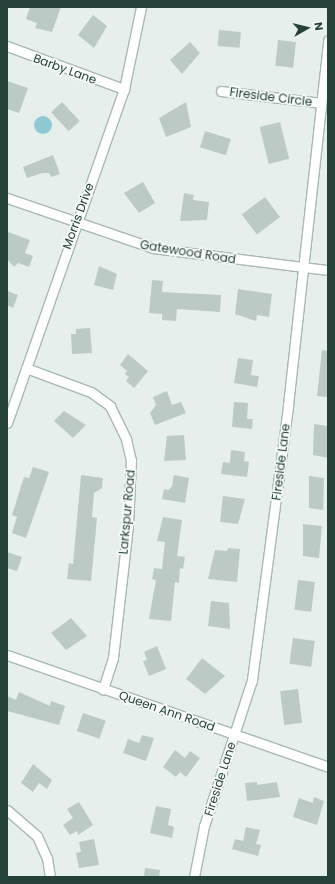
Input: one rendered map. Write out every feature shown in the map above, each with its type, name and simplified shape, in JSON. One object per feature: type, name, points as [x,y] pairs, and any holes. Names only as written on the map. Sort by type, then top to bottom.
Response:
[{"type":"street","name":"Morris Drive","points":[[7,423],[75,223],[124,89],[141,7]]},
{"type":"street","name":"Fireside Lane","points":[[194,877],[204,826],[252,680],[328,40]]},
{"type":"street","name":"Barby Lane","points":[[7,46],[124,89]]},
{"type":"street","name":"Fireside Circle","points":[[221,91],[320,103]]},
{"type":"street","name":"Gatewood Road","points":[[7,198],[75,223],[153,248],[328,270]]},
{"type":"street","name":"Larkspur Road","points":[[26,368],[91,392],[110,406],[126,439],[131,460],[128,526],[113,658],[103,689]]},
{"type":"street","name":"Queen Ann Road","points":[[7,655],[328,767]]},
{"type":"street","points":[[7,810],[36,836],[47,858],[50,877]]},
{"type":"water","points":[[43,116],[49,119],[52,125],[49,131],[43,134],[37,131],[34,125],[37,119]]},
{"type":"building","points":[[30,7],[61,7],[52,32],[35,28],[37,23],[26,19]]},
{"type":"building","points":[[93,15],[107,26],[94,48],[78,35]]},
{"type":"building","points":[[219,30],[241,32],[240,48],[218,46]]},
{"type":"building","points":[[278,40],[296,42],[293,68],[275,66]]},
{"type":"building","points":[[190,42],[200,53],[182,74],[170,60]]},
{"type":"building","points":[[7,81],[28,88],[19,113],[7,109]]},
{"type":"building","points":[[62,102],[80,121],[69,131],[51,112]]},
{"type":"building","points":[[186,102],[191,127],[166,137],[159,118]]},
{"type":"building","points":[[280,122],[289,159],[269,164],[260,127]]},
{"type":"building","points":[[205,131],[231,139],[226,155],[200,147]]},
{"type":"building","points":[[53,155],[60,174],[51,177],[49,173],[42,173],[27,178],[23,167]]},
{"type":"building","points":[[143,182],[155,203],[139,213],[124,193]]},
{"type":"building","points":[[184,193],[194,195],[193,200],[209,202],[207,220],[180,221]]},
{"type":"building","points":[[265,197],[280,217],[257,234],[242,214]]},
{"type":"building","points":[[8,232],[30,240],[25,253],[33,256],[29,267],[18,263],[14,267],[7,259]]},
{"type":"building","points":[[99,266],[117,274],[113,290],[94,285]]},
{"type":"building","points":[[152,280],[163,281],[162,292],[221,295],[220,312],[177,309],[176,321],[162,320],[162,314],[149,313]]},
{"type":"building","points":[[238,289],[272,294],[269,317],[257,315],[256,321],[235,314]]},
{"type":"building","points":[[7,291],[18,295],[13,308],[7,305]]},
{"type":"building","points":[[90,328],[92,353],[72,354],[71,334],[76,334],[76,329]]},
{"type":"building","points":[[322,350],[328,351],[328,397],[317,396]]},
{"type":"building","points":[[128,354],[148,371],[134,388],[126,381],[129,377],[125,374],[127,371],[120,365]]},
{"type":"building","points":[[238,358],[253,360],[251,375],[259,376],[257,387],[234,383]]},
{"type":"building","points":[[167,391],[172,405],[181,402],[186,413],[155,425],[150,413],[156,405],[153,397]]},
{"type":"building","points":[[234,402],[248,403],[247,419],[253,419],[252,429],[232,427]]},
{"type":"building","points":[[64,411],[86,425],[73,438],[54,421]]},
{"type":"building","points":[[314,424],[328,426],[328,458],[313,455]]},
{"type":"building","points":[[184,435],[186,460],[164,461],[167,436]]},
{"type":"building","points":[[231,450],[245,452],[244,461],[249,462],[247,477],[221,474],[223,462],[230,463]]},
{"type":"building","points":[[33,467],[49,472],[26,538],[12,533],[17,517],[12,515],[24,477],[29,478]]},
{"type":"building","points":[[81,475],[103,478],[102,488],[94,493],[92,517],[97,518],[91,581],[67,579],[69,563],[73,564]]},
{"type":"building","points":[[174,475],[189,478],[185,503],[162,499],[164,489],[169,490],[172,486]]},
{"type":"building","points":[[309,476],[324,478],[323,510],[309,508]]},
{"type":"building","points":[[223,496],[245,499],[238,524],[220,522]]},
{"type":"building","points":[[163,517],[182,520],[177,556],[185,557],[183,569],[180,568],[179,583],[175,582],[171,621],[149,619],[156,580],[152,579],[154,568],[162,569],[165,542],[157,541]]},
{"type":"building","points":[[303,524],[322,526],[319,558],[303,556]]},
{"type":"building","points":[[228,548],[240,549],[237,582],[208,579],[215,550],[227,551]]},
{"type":"building","points":[[7,552],[22,557],[17,571],[7,568]]},
{"type":"building","points":[[298,580],[315,582],[311,612],[294,610]]},
{"type":"building","points":[[211,601],[229,603],[230,629],[208,626]]},
{"type":"building","points":[[71,618],[87,636],[66,650],[51,633]]},
{"type":"building","points":[[293,638],[315,641],[311,667],[289,664]]},
{"type":"building","points":[[157,646],[166,669],[149,676],[143,661],[147,660],[144,652]]},
{"type":"building","points":[[202,658],[225,676],[205,694],[186,679]]},
{"type":"building","points":[[298,689],[302,723],[284,725],[280,691]]},
{"type":"building","points":[[19,692],[50,706],[51,701],[65,706],[59,725],[7,711],[7,696],[16,700]]},
{"type":"building","points":[[83,713],[106,721],[100,739],[77,731]]},
{"type":"building","points":[[142,735],[154,738],[146,761],[123,753],[128,739],[139,743]]},
{"type":"building","points":[[175,750],[185,758],[190,751],[200,758],[186,777],[180,772],[176,777],[163,767]]},
{"type":"building","points":[[33,764],[52,780],[47,789],[39,783],[33,792],[21,783]]},
{"type":"building","points":[[257,782],[257,785],[277,782],[280,797],[247,801],[245,783]]},
{"type":"building","points":[[314,797],[324,801],[317,825],[293,817],[299,798],[313,803]]},
{"type":"building","points":[[79,802],[93,825],[78,835],[77,831],[70,835],[63,825],[73,818],[67,809]]},
{"type":"building","points":[[156,806],[171,809],[168,825],[174,827],[172,838],[150,833]]},
{"type":"building","points":[[246,827],[260,830],[256,844],[261,845],[258,856],[232,849],[235,839],[243,841]]},
{"type":"building","points":[[94,839],[99,865],[79,868],[76,853],[81,852],[79,842]]},
{"type":"building","points":[[145,868],[160,870],[159,877],[144,877]]}]
